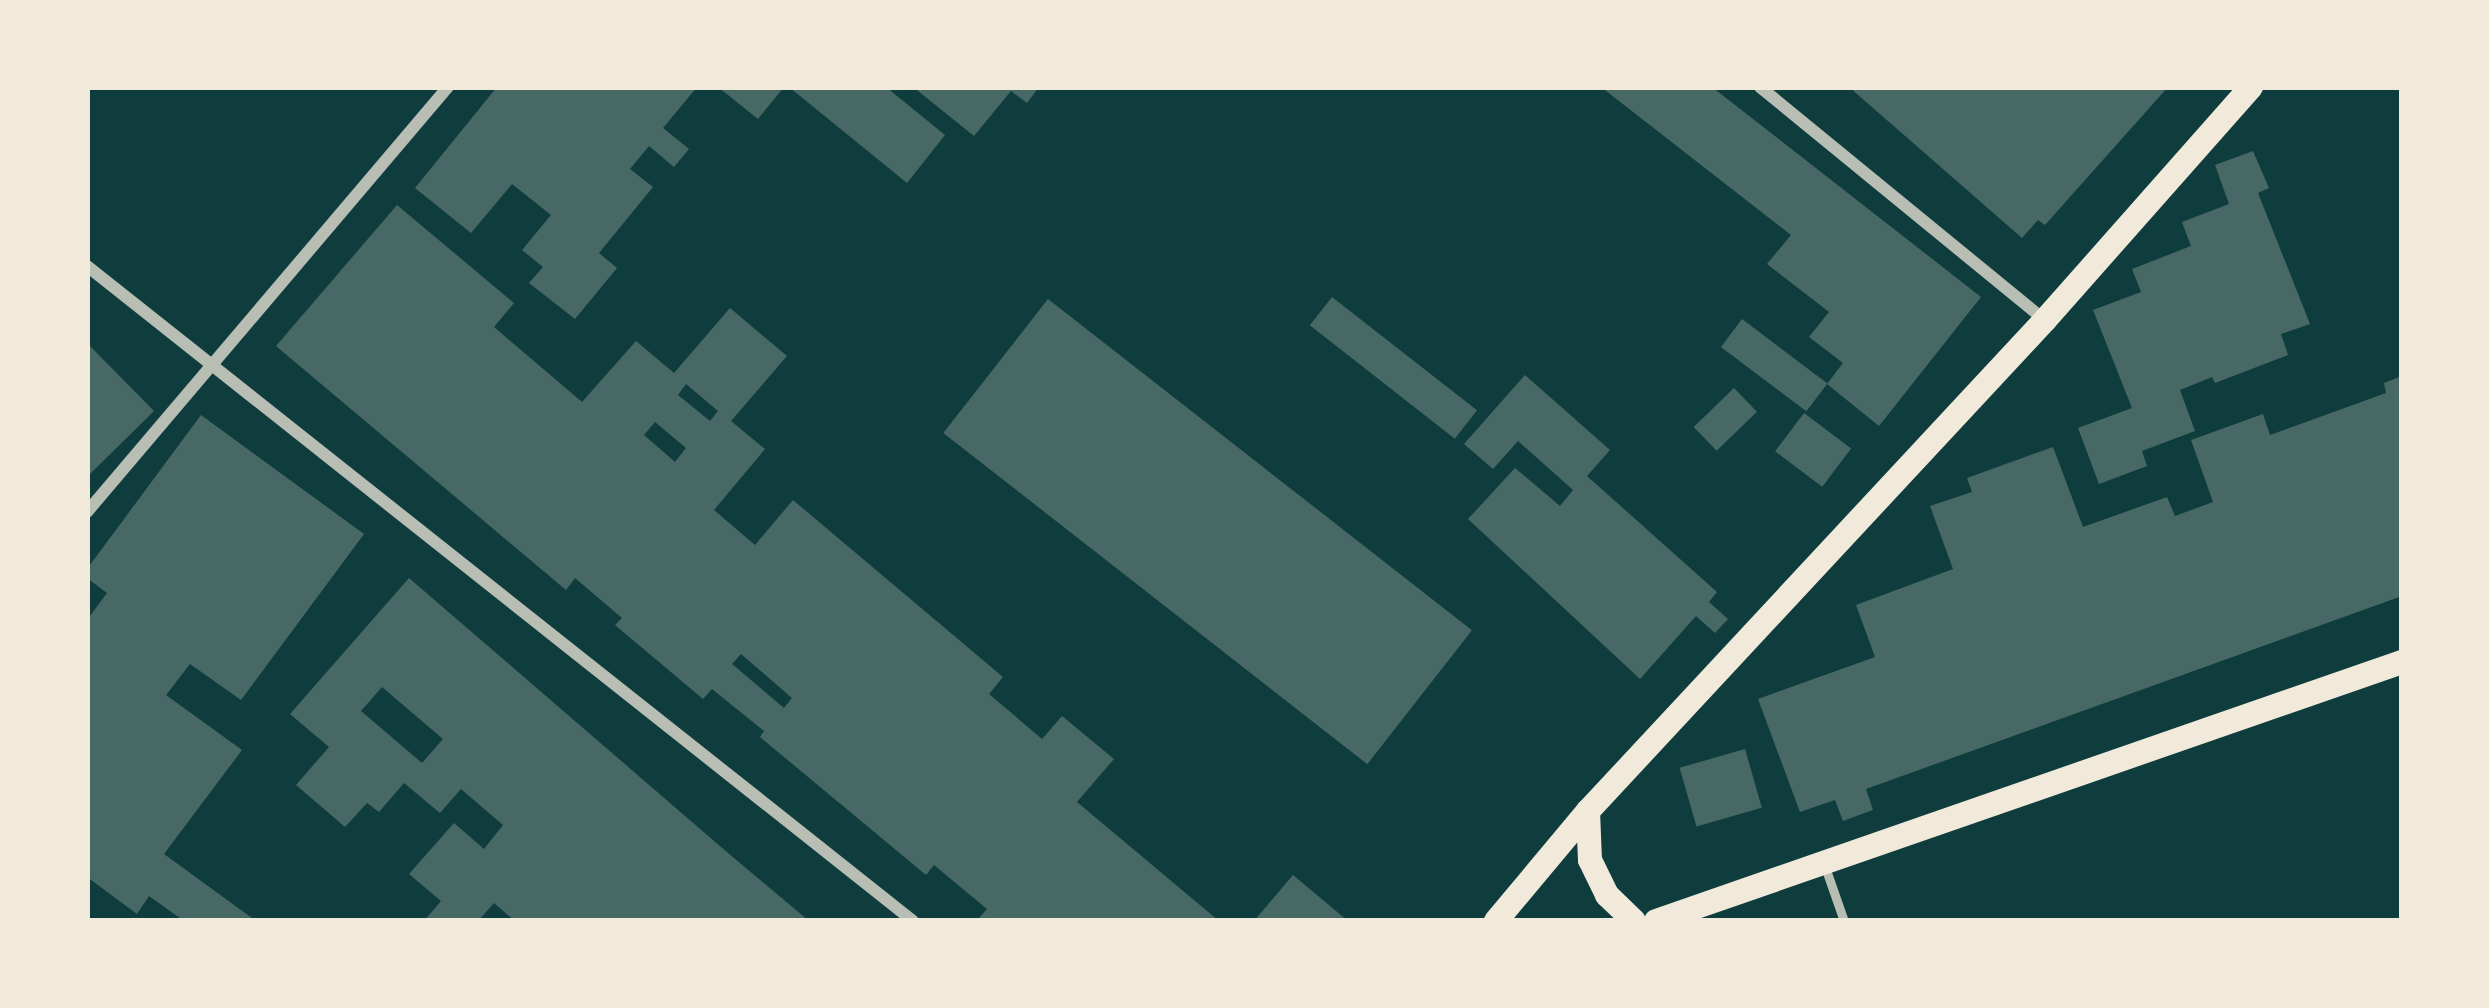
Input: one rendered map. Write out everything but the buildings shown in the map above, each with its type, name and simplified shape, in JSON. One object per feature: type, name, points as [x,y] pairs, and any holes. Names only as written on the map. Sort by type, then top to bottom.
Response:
[{"type":"main road","points":[[1496,921],[1588,811],[2044,320],[2251,87]]},
{"type":"main road","points":[[1655,921],[2402,662]]},
{"type":"main road","points":[[1588,811],[1590,860],[1607,895],[1634,921]]},
{"type":"street","points":[[87,512],[448,87]]},
{"type":"street","points":[[1760,87],[2044,320]]},
{"type":"street","points":[[87,266],[913,921]]},
{"type":"lane","points":[[1824,862],[1844,921]]}]
